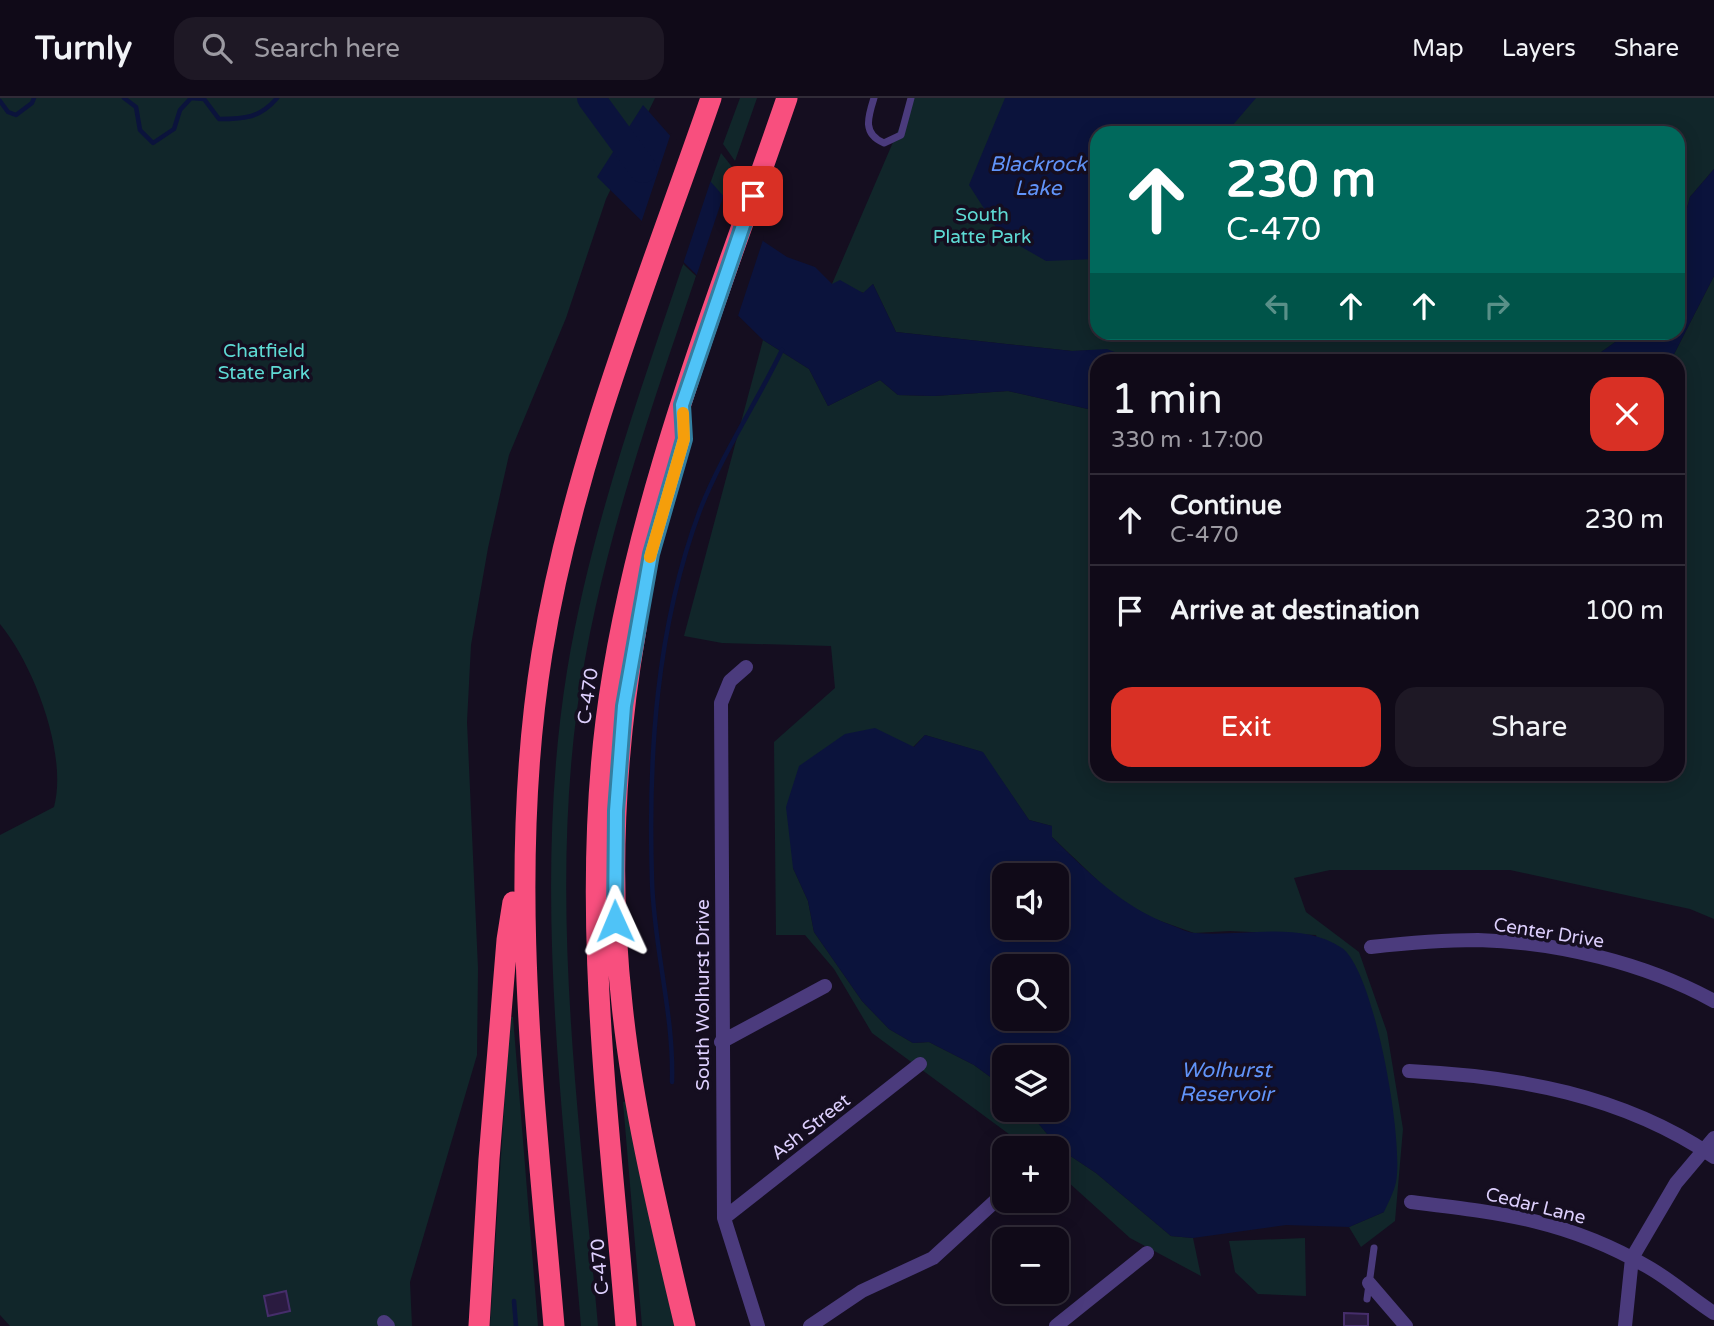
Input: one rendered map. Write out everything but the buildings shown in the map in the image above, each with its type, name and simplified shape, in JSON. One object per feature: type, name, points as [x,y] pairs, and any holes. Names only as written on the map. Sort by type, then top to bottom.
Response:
[{"type":"highway","name":"C-470","points":[[626,1326],[598,979],[598,813],[606,720],[628,594],[653,494],[787,98]]},
{"type":"highway","points":[[554,1326],[527,990],[524,863],[534,717],[556,581],[591,450],[710,101]]},
{"type":"highway","points":[[682,405],[684,439],[657,530],[630,662],[619,760],[615,857],[618,963],[632,1078],[685,1326]]},
{"type":"highway","points":[[478,1326],[507,940],[524,863]]},
{"type":"street","name":"South Wolhurst Drive","points":[[746,667],[730,681],[720,703],[724,1218],[758,1326]]},
{"type":"street","name":"Center Drive","points":[[1371,947],[1479,940],[1549,948],[1618,962],[1693,990],[1714,1001]]},
{"type":"street","points":[[721,1042],[825,986]]},
{"type":"street","name":"Ash Street","points":[[724,1218],[920,1064]]},
{"type":"street","points":[[1409,1071],[1497,1078],[1571,1092],[1634,1113],[1709,1154]]},
{"type":"street","points":[[1625,1326],[1632,1258],[1676,1183],[1709,1154],[1714,1138]]},
{"type":"street","name":"Cedar Lane","points":[[1411,1202],[1501,1212],[1598,1240],[1632,1258],[1714,1313]]},
{"type":"street","points":[[810,1326],[862,1291],[933,1258],[992,1204]]},
{"type":"street","points":[[1056,1326],[1147,1253]]},
{"type":"street","points":[[1369,1283],[1406,1326]]},
{"type":"lane","points":[[874,98],[867,119],[869,130],[873,138],[884,143],[901,135],[911,98]]},
{"type":"lane","points":[[1367,1299],[1374,1248]]},
{"type":"green space","name":"Chatfield State Park","points":[[0,98],[655,98],[606,199],[566,318],[509,455],[488,548],[471,645],[467,722],[478,968],[477,1055],[410,1282],[412,1326],[10,1326],[0,1315],[0,835],[54,807],[57,786],[52,737],[45,711],[25,663],[0,624]]},
{"type":"green space","points":[[740,98],[757,98],[735,161],[723,144]]},
{"type":"green space","name":"South Platte Park","points":[[912,98],[1714,98],[1714,169],[1690,197],[1685,215],[1685,126],[1090,126],[1090,340],[1618,340],[1598,354],[1118,354],[1107,350],[1072,351],[896,332],[873,284],[864,293],[832,284]]},
{"type":"green space","points":[[721,153],[733,168],[722,198],[710,184]]},
{"type":"green space","points":[[683,264],[696,276],[626,490],[597,599],[577,710],[569,787],[566,864],[571,1018],[598,1326],[581,1326],[554,998],[552,834],[557,753],[567,671],[588,567],[617,465]]},
{"type":"green space","points":[[1714,276],[1714,919],[1690,909],[1510,870],[1330,870],[1294,878],[1306,912],[1359,952],[1387,1032],[1403,1129],[1395,1221],[1361,1247],[1349,1227],[1384,1212],[1316,935],[1230,931],[1194,933],[1152,918],[1114,896],[1052,837],[1052,826],[1029,820],[982,752],[925,735],[793,868],[808,901],[814,932],[862,1001],[889,1029],[913,1043],[929,1042],[974,1065],[992,1078],[992,1121],[872,1033],[834,969],[805,935],[776,935],[774,742],[835,688],[831,646],[722,643],[684,636],[763,340],[809,369],[828,406],[880,380],[898,395],[934,396],[1008,391],[1090,409],[1090,781],[1685,781],[1685,354],[1674,354],[1681,340],[1685,340],[1685,333]]},
{"type":"green space","points":[[510,1017],[513,1017],[538,1326],[490,1326]]},
{"type":"green space","points":[[627,1101],[674,1326],[642,1326],[623,1102]]},
{"type":"green space","points":[[993,1122],[1037,1122],[1049,1136],[1012,1136]]},
{"type":"green space","points":[[1069,1155],[1096,1173],[1171,1236],[1193,1238],[1201,1276],[1130,1238],[1069,1183]]},
{"type":"green space","points":[[1305,1238],[1306,1296],[1258,1294],[1235,1272],[1229,1241]]},
{"type":"water","name":"Blackrock Lake","points":[[1005,98],[1256,98],[1232,126],[1090,126],[1090,259],[1046,261],[1001,235],[969,185]]},
{"type":"water","points":[[643,105],[763,241],[787,257],[815,267],[832,284],[840,280],[863,293],[873,284],[896,332],[1072,351],[1107,349],[1120,354],[1090,354],[1090,409],[1008,391],[934,396],[898,395],[880,380],[828,406],[809,369],[763,340],[597,177]]},
{"type":"water","points":[[1714,169],[1714,276],[1685,333],[1685,215],[1690,197]]},
{"type":"water","points":[[1618,340],[1681,340],[1674,354],[1598,354]]},
{"type":"water","name":"Wolhurst Reservoir","points":[[875,728],[914,747],[925,735],[983,752],[1029,820],[1052,826],[1052,837],[1093,876],[1122,899],[1153,918],[1193,933],[1290,932],[1326,939],[1342,948],[1354,963],[1376,1022],[1391,1097],[1396,1132],[1396,1182],[1384,1212],[1349,1227],[1286,1225],[1193,1238],[1171,1236],[1096,1173],[1069,1155],[1069,1136],[1049,1136],[1037,1122],[1069,1122],[1069,1045],[992,1045],[992,1078],[974,1065],[929,1042],[913,1043],[889,1029],[862,1001],[814,932],[808,901],[793,868],[786,807],[799,766],[845,734]]},
{"type":"pier","points":[[671,133],[711,180],[682,267],[640,226]]},
{"type":"pier","points":[[724,194],[764,237],[737,319],[695,280]]},
{"type":"waterway","points":[[0,101],[8,112],[16,115],[32,103],[34,98]]},
{"type":"waterway","points":[[124,98],[136,107],[140,130],[153,143],[174,129],[180,110],[191,98],[204,99],[219,119],[251,116],[264,110],[277,98]]},
{"type":"waterway","points":[[591,98],[643,169]]},
{"type":"waterway","points":[[672,1082],[670,1031],[656,932],[651,834],[654,740],[664,647],[673,600],[700,510],[718,469],[782,350]]},
{"type":"waterway","points":[[514,1301],[516,1326]]},
{"type":"slow traffic","points":[[650,557],[684,439],[683,413]]},
{"type":"route","points":[[615,921],[620,749],[630,662],[640,607],[659,520],[684,439],[682,405],[753,196]]}]
